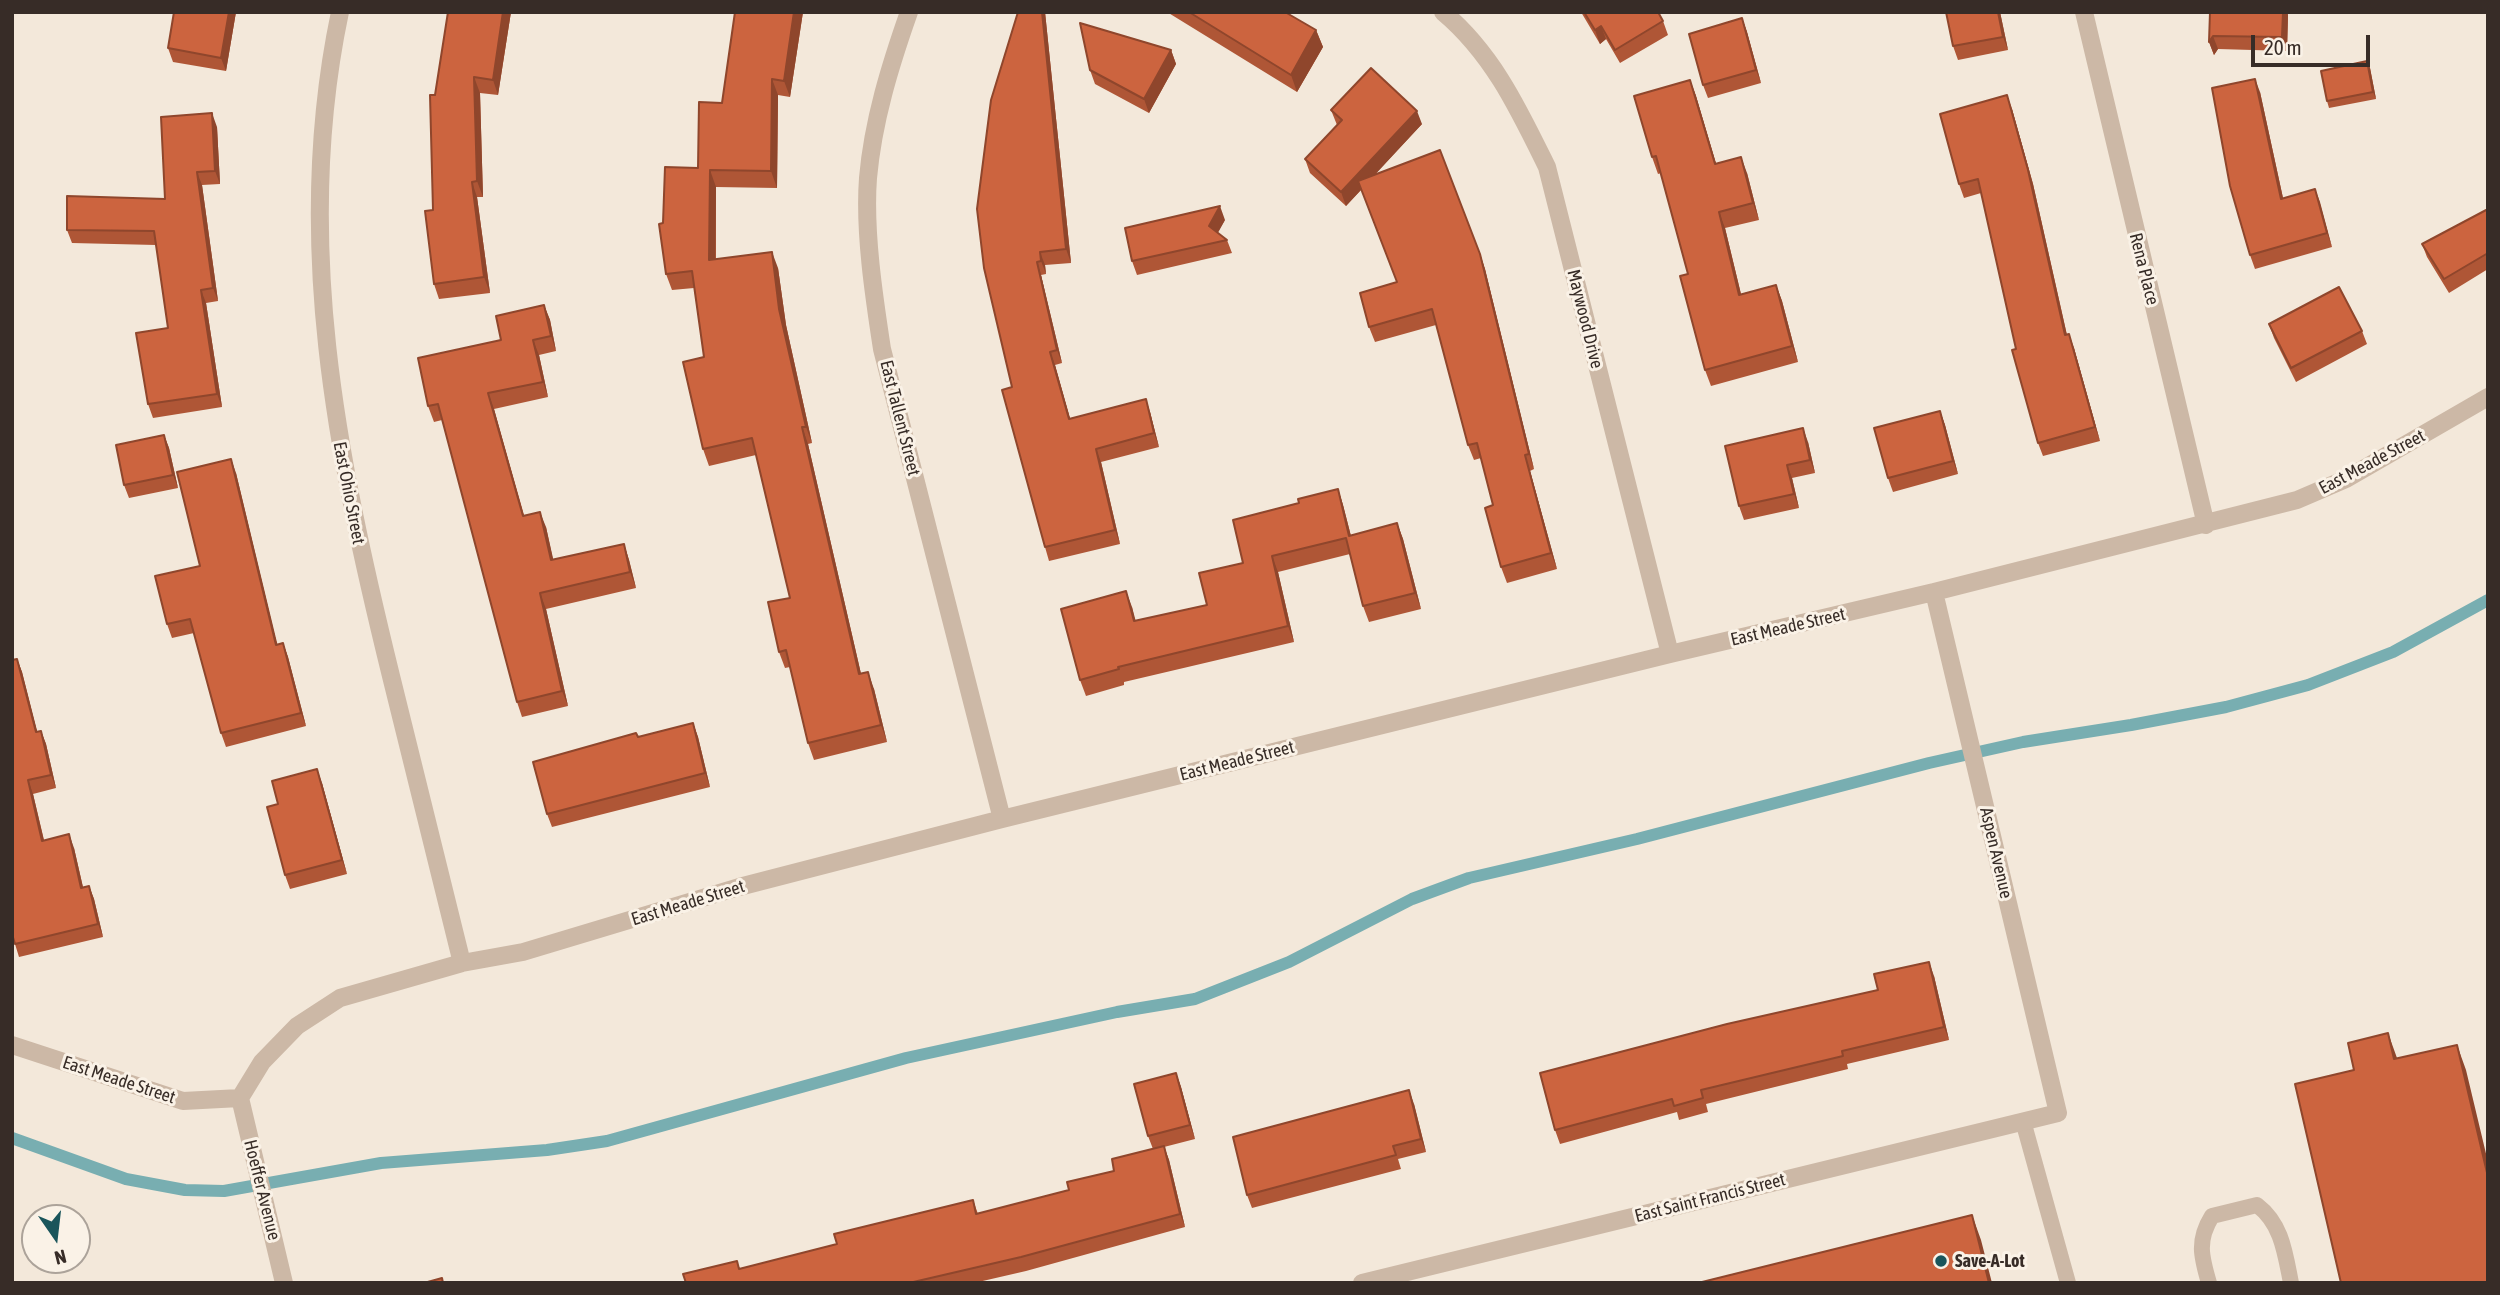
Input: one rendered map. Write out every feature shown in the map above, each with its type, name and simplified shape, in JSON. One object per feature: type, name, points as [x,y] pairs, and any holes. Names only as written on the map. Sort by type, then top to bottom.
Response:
[{"type":"street","name":"East Ohio Street","points":[[340,12],[324,116],[318,246],[324,341],[338,439],[359,546],[462,964]]},
{"type":"street","name":"East Tallent Street","points":[[909,12],[884,85],[868,179],[873,286],[882,349],[1002,819]]},
{"type":"street","name":"Maywood Drive","points":[[1443,12],[1471,35],[1513,96],[1547,167],[1670,654]]},
{"type":"street","name":"Rena Place","points":[[2084,12],[2206,525]]},
{"type":"street","name":"East Meade Street","points":[[12,1045],[183,1101],[240,1098],[262,1062],[288,1035],[340,998],[462,964],[523,952],[739,887],[1002,819],[1670,654],[1934,593],[2297,500],[2346,479],[2488,397]]},
{"type":"street","name":"Aspen Avenue","points":[[1934,593],[2058,1113]]},
{"type":"street","name":"Hoeffer Avenue","points":[[240,1098],[285,1283]]},
{"type":"street","name":"East Saint Francis Street","points":[[1363,1283],[2058,1113]]},
{"type":"lane","points":[[2023,1121],[2068,1283]]},
{"type":"lane","points":[[2209,1283],[2200,1249],[2202,1232],[2212,1216],[2258,1205],[2272,1216],[2281,1238],[2291,1283]]},
{"type":"building","points":[[174,12],[229,12],[221,58],[168,48]]},
{"type":"building","points":[[448,12],[503,12],[493,80],[474,77],[477,181],[472,182],[484,277],[434,284],[425,211],[433,210],[430,95],[435,95]]},
{"type":"building","points":[[735,12],[794,12],[784,81],[772,79],[771,171],[710,170],[709,260],[772,252],[779,309],[806,427],[802,427],[859,674],[868,672],[881,725],[808,743],[786,650],[779,652],[768,602],[790,598],[752,438],[703,449],[683,362],[704,357],[692,271],[666,274],[659,224],[663,223],[665,167],[698,168],[699,102],[722,103]]},
{"type":"building","points":[[1018,12],[1042,12],[1066,249],[1040,252],[1041,261],[1037,262],[1057,350],[1050,352],[1069,419],[1146,399],[1154,433],[1096,449],[1115,530],[1045,547],[1002,390],[1012,387],[984,268],[977,209],[991,100]]},
{"type":"building","points":[[1189,12],[1285,12],[1316,30],[1291,75]]},
{"type":"building","points":[[1584,12],[1658,12],[1663,21],[1615,50],[1601,26],[1595,30]]},
{"type":"building","points":[[1946,12],[1998,12],[2003,37],[1953,46]]},
{"type":"building","points":[[2210,12],[2283,12],[2282,37],[2213,36],[2209,42]]},
{"type":"building","points":[[1742,18],[1756,70],[1703,85],[1689,34]]},
{"type":"building","points":[[1080,23],[1171,50],[1144,99],[1090,70]]},
{"type":"building","points":[[2367,61],[2373,92],[2327,101],[2321,71]]},
{"type":"building","points":[[1371,68],[1417,111],[1341,192],[1305,159],[1342,120],[1331,110]]},
{"type":"building","points":[[2255,79],[2281,199],[2315,189],[2327,233],[2250,255],[2230,186],[2212,88]]},
{"type":"building","points":[[1690,80],[1715,164],[1741,157],[1753,203],[1719,212],[1739,295],[1776,285],[1792,346],[1705,370],[1680,276],[1688,274],[1656,156],[1652,157],[1634,96]]},
{"type":"building","points":[[2007,95],[2028,170],[2065,335],[2069,334],[2095,427],[2038,443],[2012,350],[2016,349],[1978,179],[1959,184],[1940,114]]},
{"type":"building","points":[[212,113],[215,171],[197,172],[213,288],[201,290],[217,394],[148,404],[136,333],[168,328],[154,231],[67,230],[67,196],[165,199],[161,117]]},
{"type":"building","points":[[1440,150],[1480,254],[1529,454],[1525,455],[1551,553],[1501,567],[1485,508],[1493,505],[1477,443],[1468,445],[1432,309],[1369,327],[1360,293],[1397,282],[1358,181]]},
{"type":"building","points":[[1220,206],[1209,226],[1227,240],[1132,261],[1125,228]]},
{"type":"building","points":[[2488,209],[2488,253],[2444,279],[2422,244]]},
{"type":"building","points":[[2339,287],[2362,331],[2291,368],[2269,324]]},
{"type":"building","points":[[544,305],[551,336],[533,340],[543,382],[488,393],[523,516],[540,512],[551,560],[624,544],[630,572],[540,593],[562,691],[517,702],[438,404],[428,406],[418,358],[501,340],[496,316]]},
{"type":"building","points":[[1940,411],[1953,461],[1888,478],[1874,428]]},
{"type":"building","points":[[1803,428],[1810,460],[1787,465],[1794,494],[1739,506],[1725,446]]},
{"type":"building","points":[[164,435],[173,475],[124,485],[116,445]]},
{"type":"building","points":[[231,459],[276,645],[283,643],[301,713],[221,733],[190,619],[167,624],[155,576],[200,566],[177,472]]},
{"type":"building","points":[[1338,489],[1349,536],[1397,523],[1415,593],[1363,606],[1346,538],[1272,556],[1288,626],[1118,667],[1119,669],[1080,680],[1061,609],[1126,591],[1134,621],[1207,605],[1199,573],[1243,563],[1233,520],[1299,503],[1298,499]]},
{"type":"building","points":[[17,659],[36,732],[41,731],[51,775],[28,780],[42,841],[69,834],[81,888],[89,886],[98,924],[15,944],[12,934],[12,660]]},
{"type":"building","points":[[693,723],[705,773],[547,814],[533,762],[636,733],[638,737]]},
{"type":"building","points":[[317,769],[342,860],[285,875],[267,807],[278,804],[272,781]]},
{"type":"building","points":[[1929,962],[1944,1027],[1842,1051],[1843,1056],[1701,1090],[1703,1098],[1674,1106],[1672,1099],[1555,1130],[1540,1073],[1727,1024],[1878,990],[1874,974]]},
{"type":"building","points":[[2388,1033],[2394,1059],[2457,1045],[2488,1177],[2488,1283],[2341,1283],[2295,1084],[2354,1070],[2348,1043]]},
{"type":"building","points":[[1176,1073],[1190,1125],[1148,1136],[1134,1084]]},
{"type":"building","points":[[1409,1090],[1421,1139],[1393,1146],[1396,1155],[1247,1195],[1233,1137]]},
{"type":"building","points":[[1164,1146],[1180,1214],[1021,1257],[909,1283],[686,1283],[683,1274],[737,1261],[739,1269],[837,1244],[834,1234],[973,1200],[976,1214],[1069,1190],[1067,1182],[1114,1171],[1112,1159]]},
{"type":"building","points":[[1972,1215],[1989,1283],[1698,1283]]},
{"type":"building","points":[[442,1278],[443,1283],[424,1283]]},
{"type":"waterway","points":[[12,1138],[126,1179],[185,1190],[224,1191],[381,1163],[547,1150],[607,1141],[906,1058],[1117,1012],[1195,999],[1289,962],[1412,899],[1469,878],[1637,839],[1929,763],[2023,742],[2226,707],[2308,685],[2393,652],[2488,600]]},
{"type":"place","name":"Save-A-Lot","points":[[1941,1261]]}]
